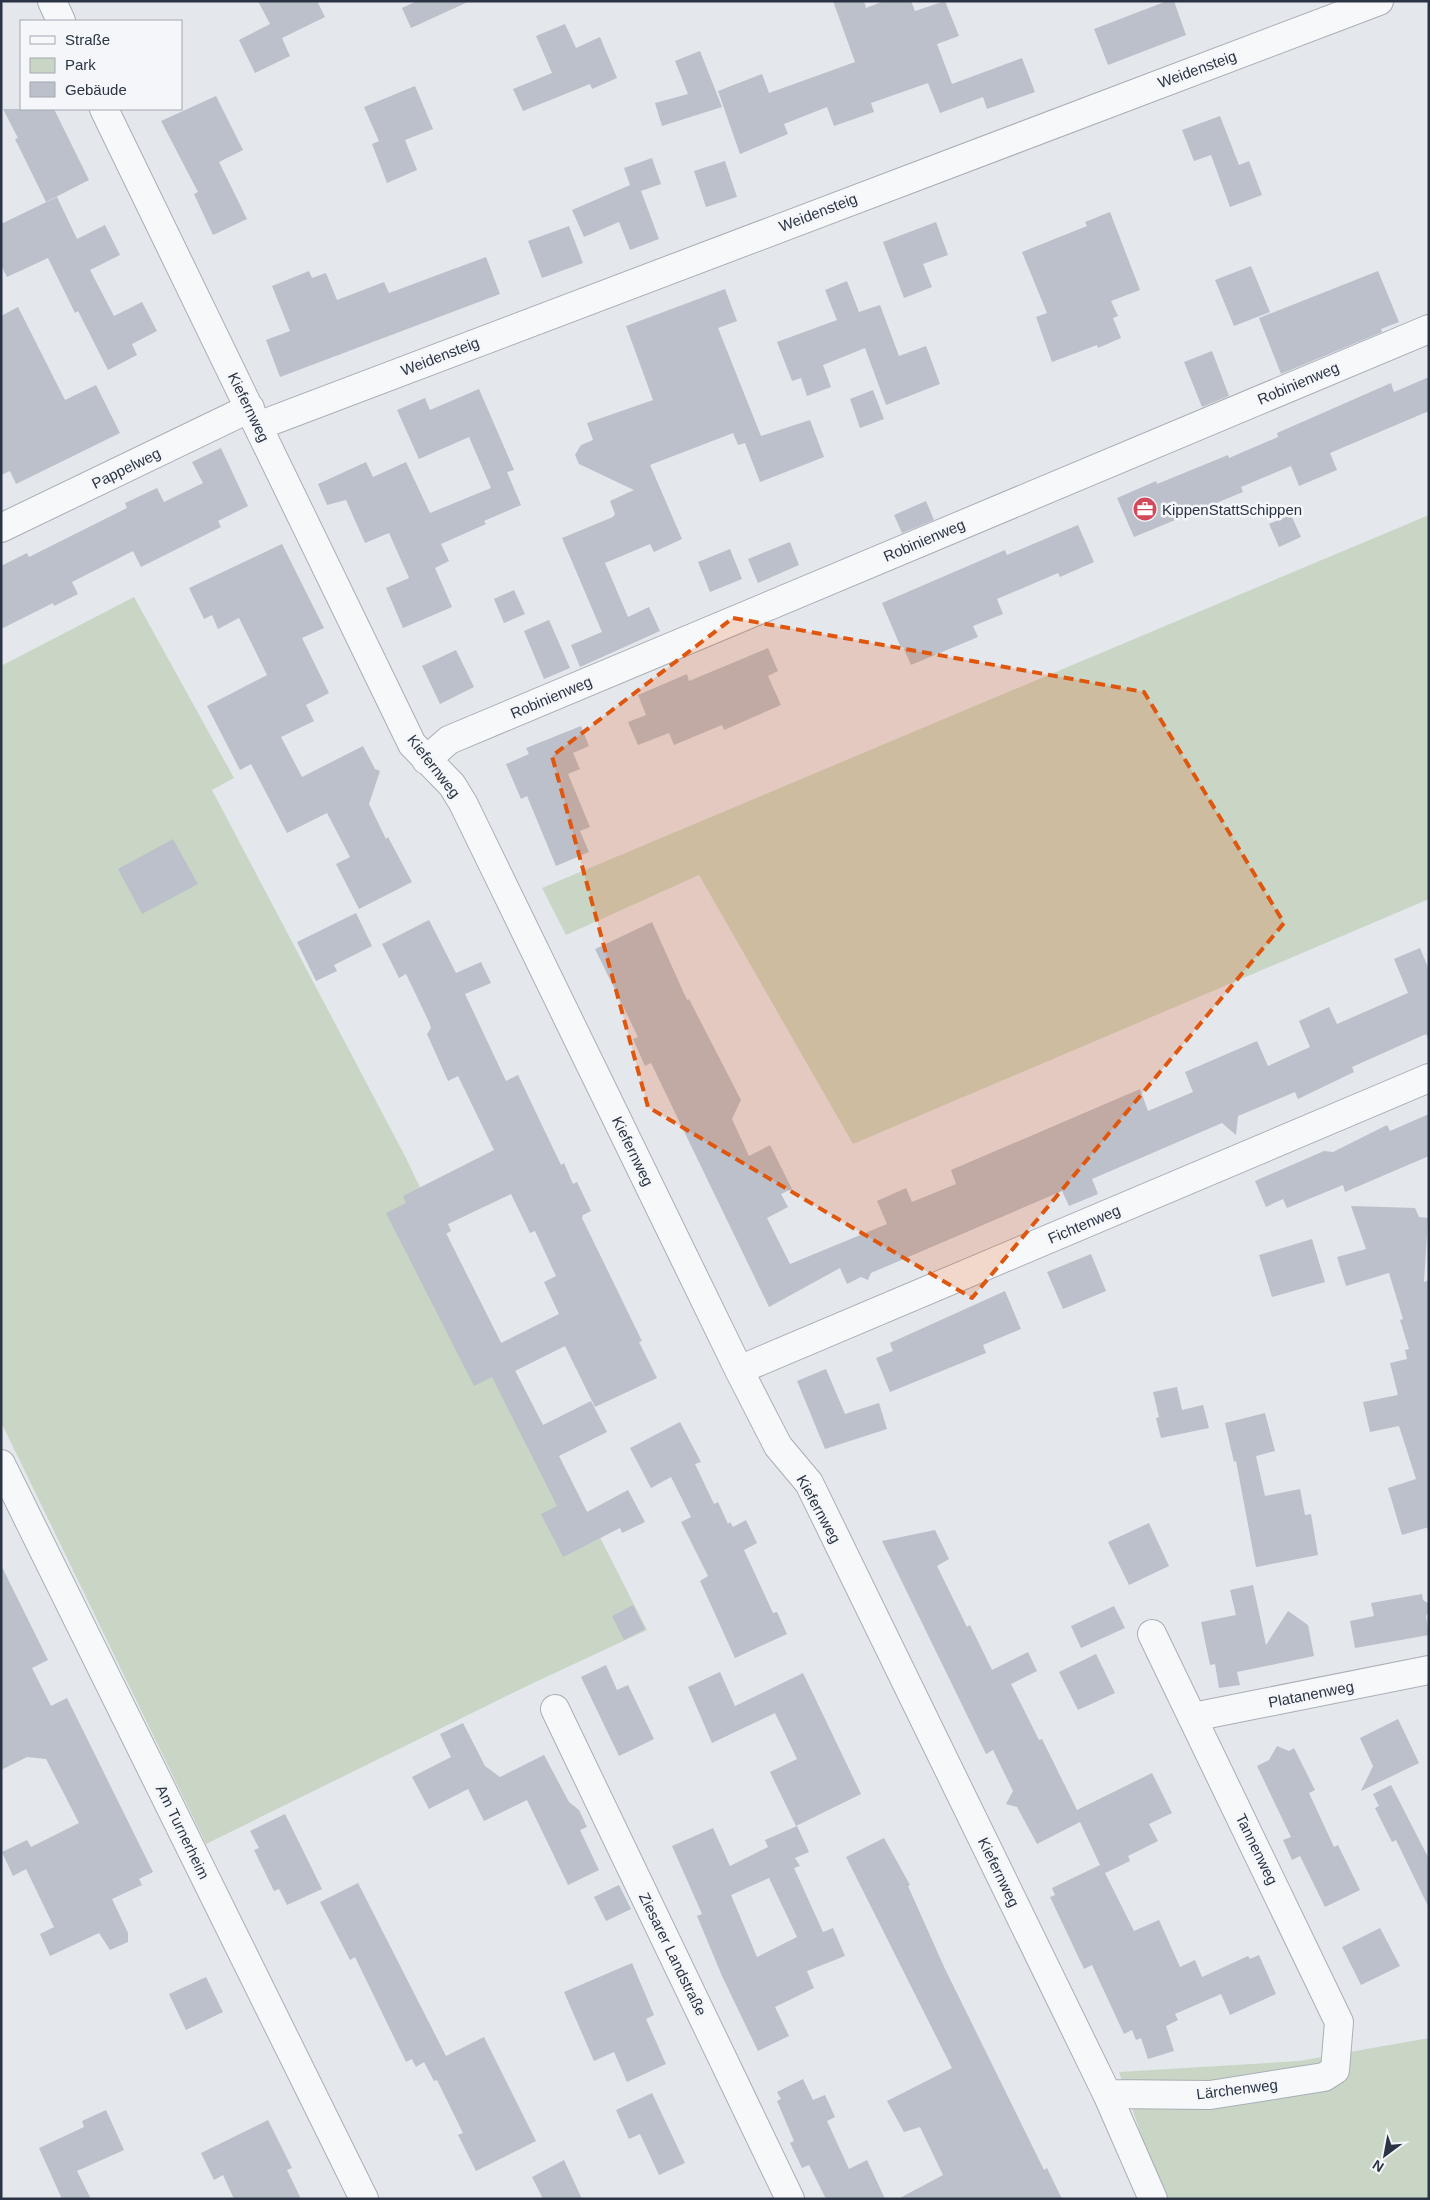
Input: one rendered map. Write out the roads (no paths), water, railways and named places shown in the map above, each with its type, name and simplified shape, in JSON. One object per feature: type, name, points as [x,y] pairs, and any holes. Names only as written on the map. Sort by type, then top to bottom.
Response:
[{"type":"street","points":[[52,1],[61,20]]},
{"type":"street","name":"Weidensteig","points":[[254,417],[1379,1]]},
{"type":"street","name":"Kiefernweg","points":[[104,110],[412,744],[452,785],[463,802],[739,1370],[778,1446],[809,1483],[1107,2094],[1153,2199]]},
{"type":"street","name":"Robinienweg","points":[[426,760],[449,740],[1429,329]]},
{"type":"street","name":"Pappelweg","points":[[1,528],[254,417]]},
{"type":"street","name":"Fichtenweg","points":[[739,1370],[1429,1078]]},
{"type":"street","name":"Am Turnerheim","points":[[1,1464],[364,2199]]},
{"type":"street","name":"Tannenweg","points":[[1152,1634],[1339,2022],[1336,2070]]},
{"type":"street","name":"Platanenweg","points":[[1193,1718],[1429,1670]]},
{"type":"street","name":"Ziesarer Landstraße","points":[[556,1710],[790,2199]]},
{"type":"street","name":"Lärchenweg","points":[[1107,2094],[1210,2094],[1324,2077],[1336,2070]]},
{"type":"place","name":"KippenStattSchippen","points":[[1145,509]]}]
